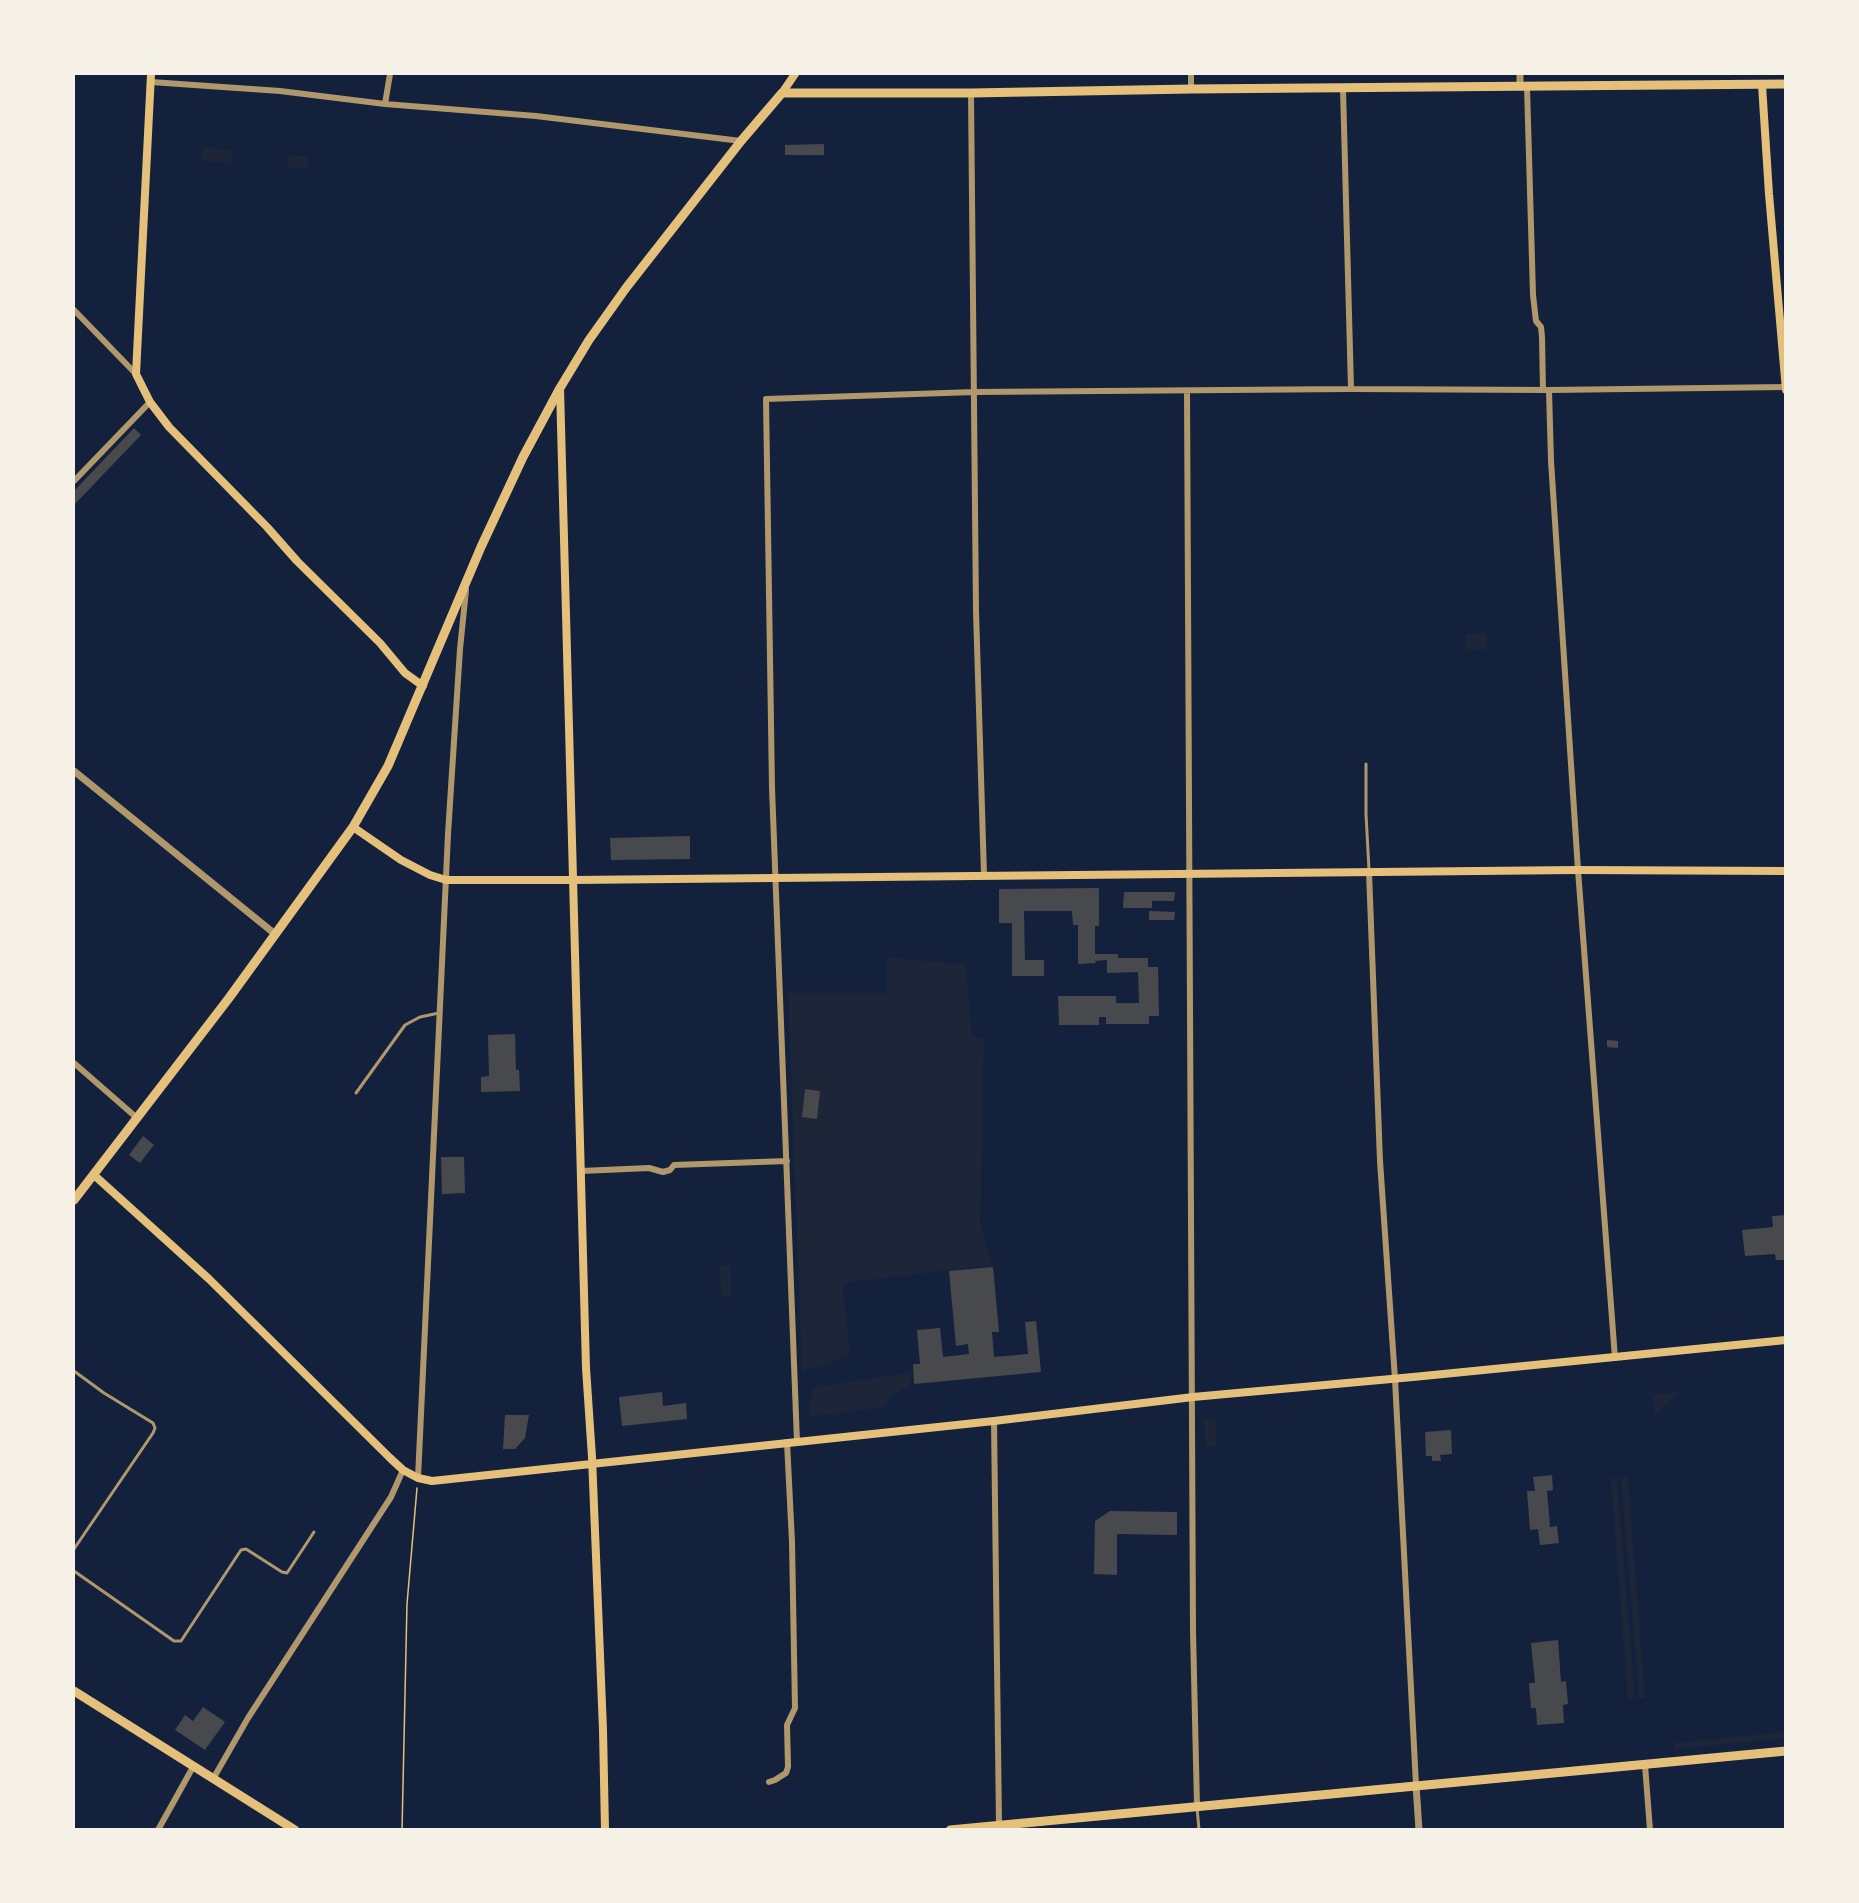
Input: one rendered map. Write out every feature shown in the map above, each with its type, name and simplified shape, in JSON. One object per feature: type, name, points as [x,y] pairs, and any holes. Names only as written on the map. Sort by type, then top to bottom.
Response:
[{"type":"main road","points":[[74,1200],[353,827],[388,766],[466,581],[524,457],[560,388],[589,340],[626,288],[795,74]]},
{"type":"main road","points":[[151,78],[136,374],[150,402],[169,427],[297,561],[380,643],[405,673],[423,686]]},
{"type":"main road","points":[[1762,84],[1785,388]]},
{"type":"main road","points":[[782,93],[1785,84]]},
{"type":"main road","points":[[560,388],[586,1368],[603,1730],[604,1830]]},
{"type":"main road","points":[[353,827],[401,860],[430,875],[446,880],[1785,870]]},
{"type":"main road","points":[[94,1175],[209,1279],[403,1470],[417,1478],[432,1481],[994,1421],[1193,1397],[1785,1340]]},
{"type":"main road","points":[[74,1691],[295,1830]]},
{"type":"main road","points":[[950,1830],[1785,1751]]},
{"type":"street","points":[[385,104],[390,74]]},
{"type":"street","points":[[1191,74],[1191,89]]},
{"type":"street","points":[[1520,74],[1524,87],[1533,295],[1536,321],[1541,327],[1542,337],[1578,870],[1615,1358]]},
{"type":"street","points":[[151,78],[385,104],[449,107],[536,116],[741,141]]},
{"type":"street","points":[[1343,89],[1351,389]]},
{"type":"street","points":[[971,93],[976,621],[984,875]]},
{"type":"street","points":[[74,310],[136,374]]},
{"type":"street","points":[[797,1442],[772,788],[766,399],[975,392],[1785,388]]},
{"type":"street","points":[[1187,391],[1193,1631],[1197,1806]]},
{"type":"street","points":[[74,481],[150,402]]},
{"type":"street","points":[[417,1478],[446,880],[466,581]]},
{"type":"street","points":[[74,771],[275,934]]},
{"type":"street","points":[[1370,872],[1380,1150],[1395,1379],[1419,1830]]},
{"type":"street","points":[[74,1064],[137,1118]]},
{"type":"street","points":[[581,1171],[649,1168],[663,1172],[670,1170],[674,1165],[787,1161]]},
{"type":"street","points":[[994,1421],[999,1827]]},
{"type":"street","points":[[769,1782],[786,1773],[788,1767],[787,1725],[795,1708],[792,1542],[787,1442]]},
{"type":"street","points":[[213,1779],[248,1718],[391,1497],[403,1470]]},
{"type":"street","points":[[1645,1765],[1650,1830]]},
{"type":"street","points":[[158,1830],[193,1767]]},
{"type":"lane","points":[[1366,764],[1366,814],[1370,872]]},
{"type":"lane","points":[[356,1093],[405,1025],[420,1017],[439,1013]]},
{"type":"lane","points":[[74,1371],[153,1424],[154,1428],[153,1433],[74,1549]]},
{"type":"lane","points":[[74,1570],[174,1641],[181,1641],[241,1550],[246,1549],[287,1573],[314,1532]]},
{"type":"lane","points":[[1197,1806],[1199,1830]]},
{"type":"path","points":[[402,1830],[407,1604],[417,1478]]},
{"type":"shaded area","points":[[205,148],[232,150],[231,163],[203,161],[201,157]]},
{"type":"shaded area","points":[[288,155],[308,156],[308,168],[287,167]]},
{"type":"shaded area","points":[[1487,633],[1487,649],[1466,650],[1466,634]]},
{"type":"shaded area","points":[[887,957],[966,965],[972,1037],[984,1039],[980,1224],[993,1265],[851,1282],[843,1288],[850,1355],[802,1372],[788,993],[886,993]]},
{"type":"shaded area","points":[[731,1265],[731,1296],[721,1296],[720,1266]]},
{"type":"shaded area","points":[[911,1372],[911,1385],[891,1395],[884,1407],[808,1417],[813,1388]]},
{"type":"shaded area","points":[[1679,1392],[1655,1415],[1652,1394]]},
{"type":"shaded area","points":[[1215,1418],[1217,1446],[1206,1447],[1204,1419]]},
{"type":"shaded area","points":[[1628,1477],[1645,1698],[1639,1698],[1621,1478]]},
{"type":"shaded area","points":[[1617,1478],[1635,1699],[1628,1699],[1611,1479]]},
{"type":"shaded area","points":[[1785,1732],[1785,1738],[1675,1749],[1674,1743]]},
{"type":"building","points":[[824,144],[824,155],[785,155],[785,145]]},
{"type":"building","points":[[134,428],[141,435],[74,505],[74,491]]},
{"type":"building","points":[[690,836],[690,859],[611,860],[610,838]]},
{"type":"building","points":[[1099,888],[1099,926],[1095,926],[1095,954],[1118,954],[1118,958],[1148,958],[1148,967],[1158,967],[1159,1016],[1149,1016],[1149,1024],[1106,1024],[1106,1017],[1099,1017],[1099,1025],[1059,1025],[1058,996],[1116,996],[1116,1003],[1139,1003],[1138,972],[1107,973],[1107,960],[1078,964],[1078,925],[1073,925],[1072,911],[1024,911],[1025,960],[1044,960],[1044,976],[1012,976],[1012,923],[999,923],[999,889]]},
{"type":"building","points":[[1124,892],[1175,892],[1174,901],[1152,901],[1152,908],[1123,908]]},
{"type":"building","points":[[1149,911],[1175,912],[1174,920],[1149,920]]},
{"type":"building","points":[[515,1034],[516,1070],[519,1070],[520,1091],[481,1092],[481,1077],[489,1076],[488,1035]]},
{"type":"building","points":[[1607,1040],[1618,1041],[1618,1048],[1607,1047]]},
{"type":"building","points":[[805,1089],[820,1091],[817,1119],[802,1117]]},
{"type":"building","points":[[143,1136],[154,1145],[140,1163],[129,1155]]},
{"type":"building","points":[[441,1157],[464,1157],[465,1193],[442,1194]]},
{"type":"building","points":[[1786,1215],[1786,1260],[1776,1260],[1775,1254],[1745,1256],[1742,1230],[1773,1227],[1772,1216]]},
{"type":"building","points":[[993,1267],[999,1332],[992,1332],[994,1357],[1028,1354],[1025,1322],[1036,1321],[1041,1372],[914,1384],[913,1364],[920,1364],[917,1330],[940,1328],[943,1357],[969,1354],[968,1344],[956,1346],[949,1271]]},
{"type":"building","points":[[662,1392],[663,1406],[686,1403],[687,1419],[622,1426],[619,1397]]},
{"type":"building","points":[[505,1415],[529,1415],[525,1438],[515,1449],[503,1449]]},
{"type":"building","points":[[1451,1430],[1452,1454],[1440,1455],[1441,1461],[1432,1461],[1432,1456],[1426,1456],[1425,1432]]},
{"type":"building","points":[[1552,1475],[1553,1490],[1547,1491],[1550,1527],[1557,1526],[1559,1543],[1540,1545],[1538,1529],[1530,1530],[1527,1491],[1535,1491],[1533,1477]]},
{"type":"building","points":[[1110,1511],[1177,1512],[1177,1535],[1117,1534],[1117,1575],[1094,1574],[1095,1521]]},
{"type":"building","points":[[1558,1640],[1561,1682],[1566,1681],[1568,1704],[1563,1705],[1564,1723],[1537,1725],[1536,1708],[1531,1708],[1529,1683],[1535,1683],[1531,1643]]},
{"type":"building","points":[[203,1707],[225,1722],[205,1750],[175,1730],[185,1715],[193,1721]]}]
